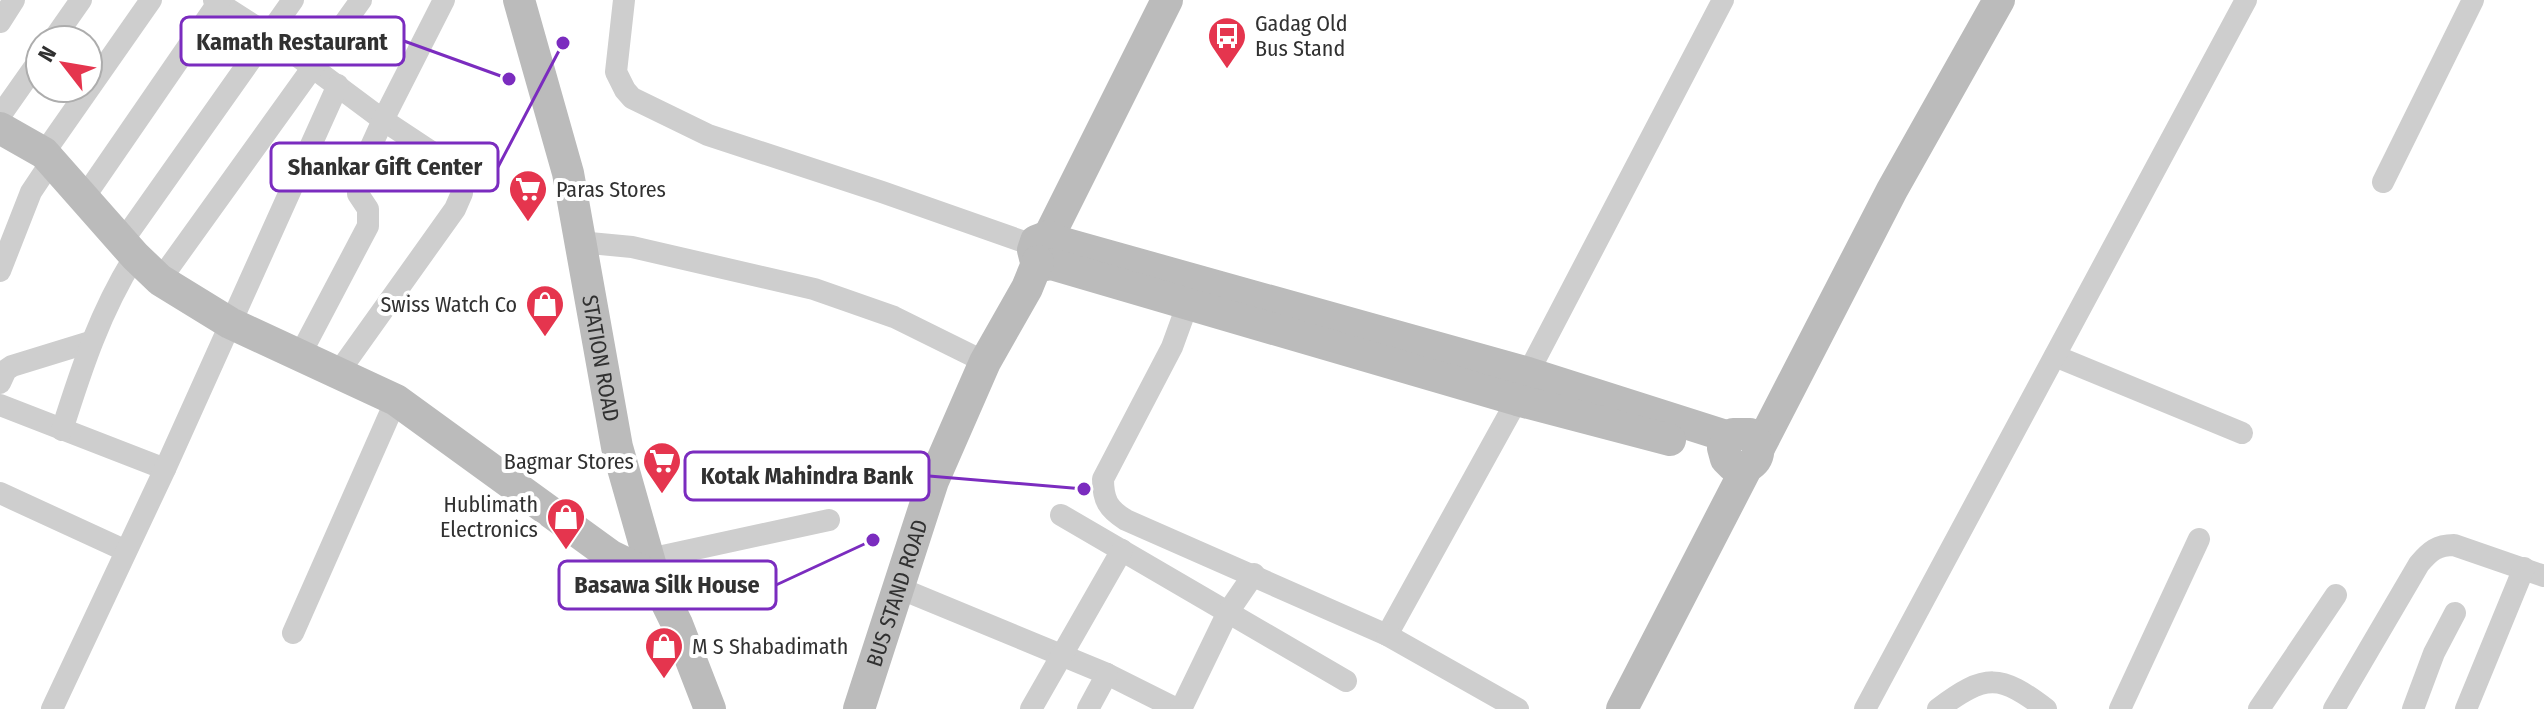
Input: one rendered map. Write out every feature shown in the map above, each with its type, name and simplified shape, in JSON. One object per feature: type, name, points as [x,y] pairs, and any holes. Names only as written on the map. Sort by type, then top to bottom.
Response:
[{"type":"street","points":[[0,22],[14,0]]},
{"type":"street","points":[[64,24],[81,0]]},
{"type":"street","points":[[0,271],[42,170],[151,0]]},
{"type":"street","points":[[62,430],[90,342],[128,249],[293,0]]},
{"type":"street","points":[[160,280],[361,0]]},
{"type":"street","points":[[300,355],[368,226],[368,209],[358,194],[356,184],[383,120],[444,0]]},
{"type":"street","name":"STATION ROAD","points":[[519,0],[568,173],[617,447],[651,568],[710,709]]},
{"type":"street","points":[[624,0],[616,72],[625,90],[632,98],[708,135],[882,192],[1188,303],[1523,386]]},
{"type":"street","name":"BUS STAND ROAD","points":[[859,709],[933,481],[985,362],[1027,288],[1167,0]]},
{"type":"street","points":[[1387,635],[1523,386],[1723,0]]},
{"type":"street","points":[[1599,709],[1981,0]]},
{"type":"street","points":[[1622,709],[1739,450],[1892,190],[1999,0]]},
{"type":"street","points":[[1865,709],[2246,0]]},
{"type":"street","points":[[2383,182],[2473,0]]},
{"type":"street","points":[[83,199],[217,1],[269,35],[383,120],[451,165],[461,181],[462,193],[455,209],[338,373]]},
{"type":"street","points":[[0,116],[24,82]]},
{"type":"street","points":[[52,709],[124,550],[165,469],[338,85]]},
{"type":"street","points":[[0,128],[42,170],[83,199],[160,280],[230,323],[396,400],[611,556],[651,568],[829,520]]},
{"type":"street","points":[[579,242],[632,247],[814,289],[894,317],[985,362]]},
{"type":"street","points":[[1046,250],[1739,450]]},
{"type":"street","points":[[1188,303],[1172,347],[1103,479],[1103,495],[1110,510],[1126,520],[1387,635],[1518,709]]},
{"type":"street","points":[[0,383],[6,370],[12,366],[90,342]]},
{"type":"street","points":[[2055,356],[2242,433]]},
{"type":"street","points":[[293,633],[396,400]]},
{"type":"street","points":[[0,405],[165,469]]},
{"type":"street","points":[[0,493],[124,550]]},
{"type":"street","points":[[1061,515],[1346,681]]},
{"type":"street","points":[[2120,709],[2199,539]]},
{"type":"street","points":[[2334,709],[2419,564],[2430,551],[2442,545],[2454,545],[2534,572],[2466,709]]},
{"type":"street","points":[[1031,709],[1122,550]]},
{"type":"street","points":[[899,588],[1107,674],[1179,709],[1228,612],[1254,574]]},
{"type":"street","points":[[2259,709],[2336,595]]},
{"type":"street","points":[[2413,709],[2434,653],[2455,613]]},
{"type":"street","points":[[1088,709],[1107,674]]},
{"type":"street","points":[[1938,709],[1979,684],[1996,680],[2022,691],[2046,709]]},
{"type":"place","name":"Shankar Gift Center","points":[[563,43]]},
{"type":"place","name":"Gadag Old Bus Stand","points":[[1227,70]]},
{"type":"place","name":"Kamath Restaurant","points":[[509,79]]},
{"type":"place","name":"Paras Stores","points":[[528,223]]},
{"type":"place","name":"Swiss Watch Co","points":[[545,338]]},
{"type":"place","name":"Kotak Mahindra Bank","points":[[1084,489]]},
{"type":"place","name":"Bagmar Stores","points":[[662,495]]},
{"type":"place","name":"Basawa Silk House","points":[[873,540]]},
{"type":"place","name":"Hublimath Electronics","points":[[566,551]]},
{"type":"place","name":"M S Shabadimath","points":[[664,680]]}]
